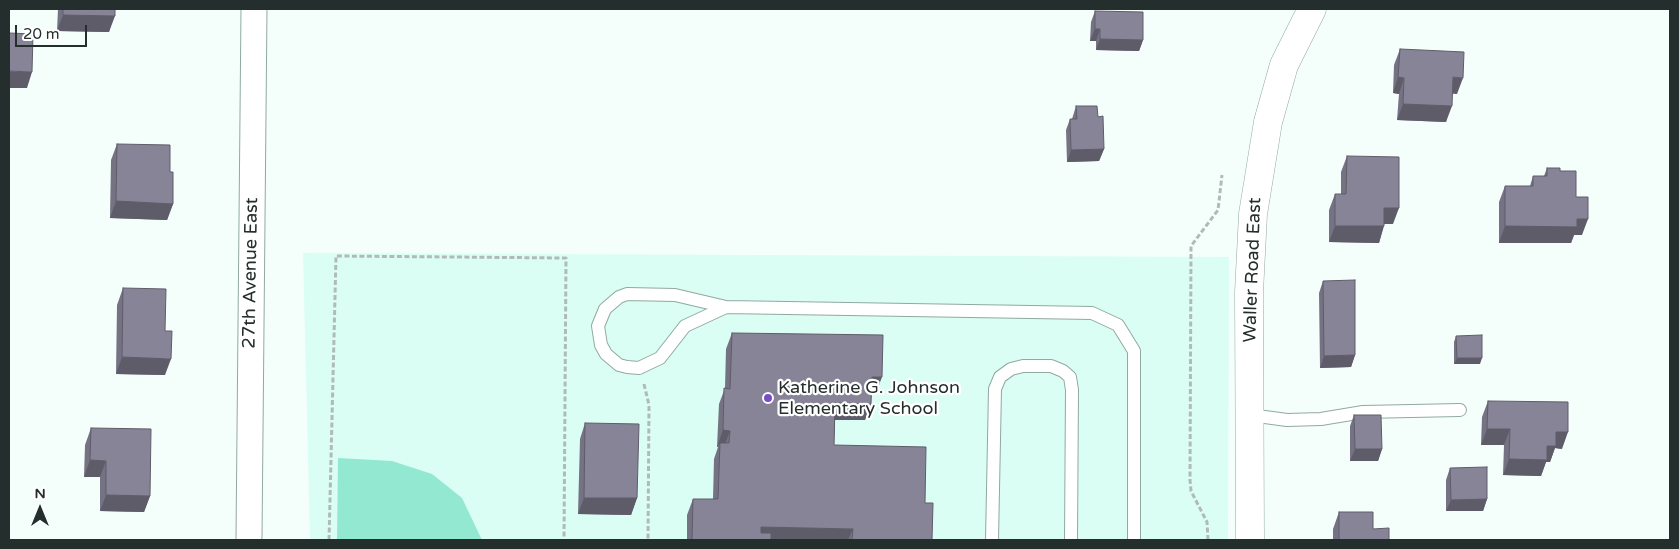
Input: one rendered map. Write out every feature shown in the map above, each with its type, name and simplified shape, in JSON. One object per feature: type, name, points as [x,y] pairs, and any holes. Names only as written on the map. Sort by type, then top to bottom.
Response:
[{"type":"street","name":"27th Avenue East","points":[[249,537],[254,9]]},
{"type":"street","name":"Waller Road East","points":[[1250,540],[1249,292],[1253,214],[1268,122],[1284,65],[1312,9]]},
{"type":"lane","points":[[726,307],[685,326],[660,358],[639,368],[619,365],[606,354],[601,345],[598,326],[605,309],[611,302],[627,294],[675,295],[726,307],[1092,313],[1118,326],[1134,351],[1134,540]]},
{"type":"lane","points":[[992,540],[996,389],[1000,377],[1010,369],[1023,366],[1051,366],[1063,371],[1070,377],[1072,390],[1071,540]]},
{"type":"lane","points":[[1250,415],[1287,420],[1321,419],[1363,412],[1460,410]]},
{"type":"path","points":[[1208,540],[1207,522],[1191,491],[1190,480],[1191,246],[1218,210],[1222,175]]},
{"type":"path","points":[[329,540],[336,256],[566,258],[564,540]]},
{"type":"path","points":[[639,368],[649,405],[648,540]]},
{"type":"shaded area","name":"Katherine G. Johnson Elementary School","points":[[303,253],[1229,257],[1228,540],[310,540]]},
{"type":"green space","points":[[338,458],[392,461],[432,474],[462,498],[482,540],[337,540]]},
{"type":"building","points":[[63,9],[115,9],[115,16],[63,15]]},
{"type":"building","points":[[1095,11],[1143,12],[1143,40],[1100,39],[1100,29],[1095,29]]},
{"type":"building","points":[[9,33],[33,34],[32,72],[9,71]]},
{"type":"building","points":[[1400,49],[1464,52],[1463,78],[1453,77],[1452,106],[1403,104],[1404,78],[1398,77]]},
{"type":"building","points":[[1076,106],[1097,106],[1098,117],[1103,116],[1104,149],[1071,150],[1070,119],[1077,119]]},
{"type":"building","points":[[117,144],[170,145],[170,172],[173,172],[173,204],[116,201]]},
{"type":"building","points":[[1347,156],[1399,157],[1399,208],[1384,208],[1384,226],[1335,226],[1335,194],[1346,194]]},
{"type":"building","points":[[1547,168],[1560,168],[1560,171],[1576,171],[1576,197],[1588,197],[1588,219],[1577,219],[1577,227],[1505,226],[1505,186],[1533,186],[1533,176],[1547,176]]},
{"type":"building","points":[[1355,280],[1355,355],[1324,356],[1323,281]]},
{"type":"building","points":[[123,288],[166,289],[165,331],[172,331],[171,359],[122,357]]},
{"type":"building","points":[[732,333],[883,335],[882,377],[872,377],[871,404],[835,403],[834,445],[926,447],[925,503],[933,503],[932,540],[852,540],[853,529],[761,527],[761,533],[771,533],[771,540],[692,540],[693,499],[718,499],[720,443],[729,443],[730,431],[723,430],[724,388],[730,389]]},
{"type":"building","points":[[1482,335],[1482,358],[1457,358],[1456,336]]},
{"type":"building","points":[[1488,401],[1568,402],[1568,432],[1556,432],[1556,446],[1547,446],[1547,460],[1509,459],[1510,429],[1487,429]]},
{"type":"building","points":[[1354,415],[1381,415],[1382,449],[1355,449]]},
{"type":"building","points":[[585,423],[639,424],[637,498],[584,498]]},
{"type":"building","points":[[91,428],[151,429],[150,496],[106,495],[106,461],[90,460]]},
{"type":"building","points":[[1487,467],[1487,499],[1451,500],[1450,468]]},
{"type":"building","points":[[1339,512],[1373,512],[1373,529],[1389,528],[1389,540],[1339,540]]},
{"type":"place","name":"Katherine G. Johnson Elementary School","points":[[768,398]]}]
